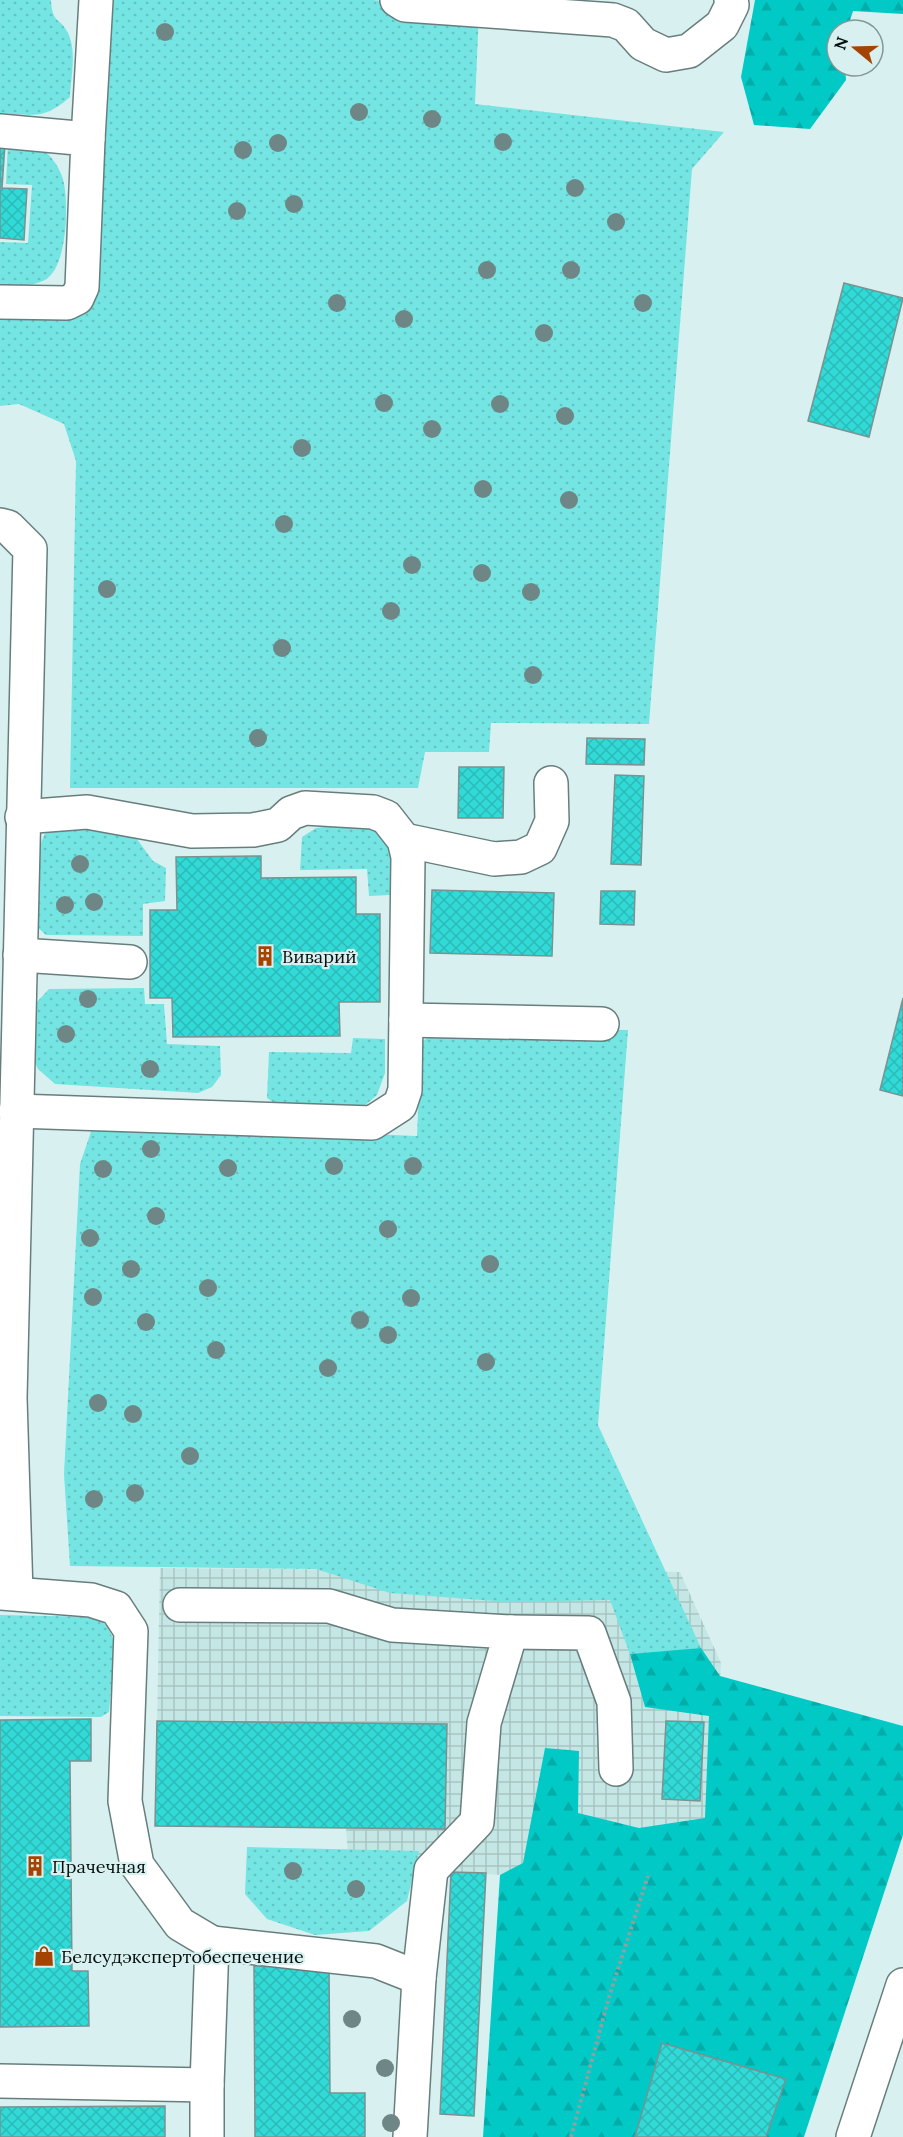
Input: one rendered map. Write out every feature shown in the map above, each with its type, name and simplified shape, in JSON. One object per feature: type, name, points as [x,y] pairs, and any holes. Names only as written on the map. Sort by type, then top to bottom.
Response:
[{"type":"lane","points":[[0,302],[67,303],[77,298],[82,287],[96,0]]},
{"type":"lane","points":[[398,0],[405,5],[613,20],[626,25],[643,44],[666,55],[688,51],[722,25],[732,5],[731,0]]},
{"type":"lane","points":[[0,131],[88,139]]},
{"type":"lane","points":[[0,525],[8,526],[30,549],[22,817],[8,1593],[91,1600],[116,1608],[131,1630],[125,1801],[137,1866],[180,1924],[212,1943],[376,1960],[419,1978]]},
{"type":"lane","points":[[404,840],[494,859],[521,857],[540,848],[552,821],[551,783]]},
{"type":"lane","points":[[16,1111],[372,1123],[400,1105],[405,1090],[408,857],[404,840],[386,817],[373,812],[305,808],[291,813],[278,825],[253,830],[192,831],[87,812],[22,817]]},
{"type":"lane","points":[[20,955],[130,962]]},
{"type":"lane","points":[[406,1020],[602,1024]]},
{"type":"lane","points":[[180,1605],[329,1606],[392,1625],[511,1632],[589,1633],[614,1702],[616,1769]]},
{"type":"lane","points":[[410,2137],[419,1978],[431,1870],[477,1822],[484,1723],[511,1632]]},
{"type":"lane","points":[[207,2137],[212,1943]]},
{"type":"lane","points":[[853,2137],[903,1985]]},
{"type":"lane","points":[[0,2081],[207,2085]]},
{"type":"path","points":[[572,2137],[609,1997],[648,1876]]},
{"type":"shaded area","points":[[0,0],[51,0],[55,17],[65,28],[71,40],[73,56],[70,97],[45,113],[21,115],[0,113]]},
{"type":"shaded area","points":[[102,0],[373,0],[479,12],[475,104],[724,132],[692,169],[649,724],[491,723],[489,752],[425,752],[418,788],[70,788],[76,461],[64,424],[19,404],[0,406],[0,308],[87,309]]},
{"type":"shaded area","points":[[8,143],[36,143],[55,163],[61,173],[65,189],[65,233],[58,262],[53,273],[45,280],[29,285],[0,286],[0,242],[28,243],[32,185],[6,184]]},
{"type":"shaded area","points":[[61,821],[134,835],[153,861],[166,868],[165,901],[143,904],[143,936],[46,935],[36,926],[37,853],[45,833]]},
{"type":"shaded area","points":[[352,823],[375,824],[391,853],[390,895],[369,896],[367,869],[300,870],[302,837],[316,828]]},
{"type":"shaded area","points":[[144,988],[145,1004],[164,1004],[167,1044],[220,1046],[221,1075],[212,1087],[198,1093],[55,1084],[38,1069],[31,1054],[36,1003],[49,989]]},
{"type":"shaded area","points":[[443,1028],[628,1030],[598,1425],[701,1648],[630,1654],[610,1600],[508,1602],[390,1593],[316,1569],[70,1566],[64,1474],[80,1164],[94,1123],[417,1136],[421,1042]]},
{"type":"shaded area","points":[[353,1038],[385,1039],[385,1073],[377,1095],[362,1108],[280,1107],[267,1098],[269,1052],[351,1053]]},
{"type":"shaded area","points":[[160,1568],[680,1572],[721,1663],[710,1858],[542,1865],[500,1875],[431,1870],[348,1854],[346,1828],[155,1826]]},
{"type":"shaded area","points":[[0,1615],[98,1617],[108,1628],[115,1643],[109,1712],[101,1717],[0,1716]]},
{"type":"shaded area","points":[[247,1847],[419,1851],[407,1901],[369,1931],[315,1935],[267,1919],[245,1894]]},
{"type":"green space","points":[[755,0],[903,0],[903,14],[853,11],[851,18],[825,18],[825,78],[846,78],[846,80],[810,129],[754,125],[741,77]]},
{"type":"green space","points":[[701,1648],[720,1676],[903,1726],[903,1835],[804,2137],[483,2137],[500,1875],[523,1863],[545,1748],[579,1751],[578,1813],[639,1828],[705,1818],[709,1716],[645,1707],[630,1654]]},
{"type":"building","points":[[0,144],[5,144],[2,188],[27,189],[24,240],[0,238]]},
{"type":"building","points":[[844,283],[903,298],[869,437],[808,421]]},
{"type":"building","points":[[587,738],[645,739],[644,765],[586,764]]},
{"type":"building","points":[[459,767],[504,767],[503,818],[458,818]]},
{"type":"building","points":[[615,775],[644,776],[641,865],[611,864]]},
{"type":"building","name":"Виварий","points":[[261,856],[261,878],[356,877],[356,914],[380,914],[380,1002],[339,1002],[340,1036],[173,1037],[172,998],[150,998],[150,910],[177,910],[176,857]]},
{"type":"building","points":[[432,890],[554,893],[552,956],[430,953]]},
{"type":"building","points":[[601,891],[635,891],[634,925],[600,924]]},
{"type":"building","points":[[903,998],[903,1096],[880,1090]]},
{"type":"building","name":"Прачечная","points":[[91,1719],[91,1761],[70,1761],[72,1971],[88,1971],[89,2026],[0,2027],[0,1720]]},
{"type":"building","points":[[157,1721],[447,1724],[445,1829],[155,1826]]},
{"type":"building","points":[[666,1721],[704,1722],[700,1801],[662,1799]]},
{"type":"building","points":[[451,1872],[486,1873],[474,2116],[440,2114]]},
{"type":"building","points":[[329,1965],[330,2093],[365,2093],[365,2137],[255,2137],[254,1966]]},
{"type":"building","points":[[662,2043],[786,2079],[766,2137],[635,2137]]},
{"type":"building","points":[[165,2106],[165,2137],[0,2137],[0,2107]]},
{"type":"place","name":"Виварий","points":[[265,956]]},
{"type":"place","name":"Прачечная","points":[[35,1866]]},
{"type":"place","name":"Белсудэкспертобеспечение","points":[[44,1956]]}]
